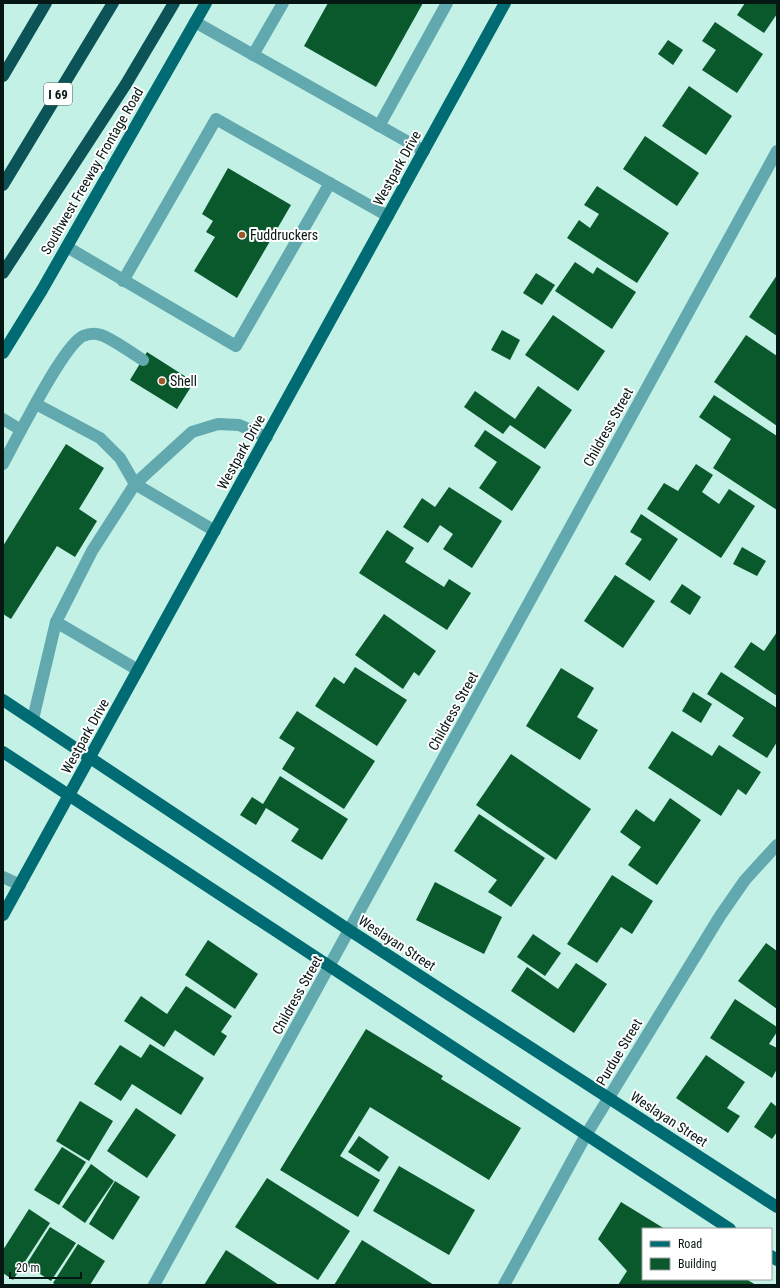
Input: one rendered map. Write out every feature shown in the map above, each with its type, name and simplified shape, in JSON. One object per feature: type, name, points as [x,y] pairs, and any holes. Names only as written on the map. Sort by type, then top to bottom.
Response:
[{"type":"highway","points":[[3,76],[46,3]]},
{"type":"highway","name":"I 69","points":[[3,185],[113,3]]},
{"type":"highway","points":[[3,273],[126,84],[174,3]]},
{"type":"main road","name":"Southwest Freeway Frontage Road","points":[[3,353],[66,247],[206,3]]},
{"type":"main road","name":"Westpark Drive","points":[[3,916],[505,3]]},
{"type":"main road","name":"Weslayan Street","points":[[3,700],[91,756],[349,930],[777,1207]]},
{"type":"main road","points":[[3,752],[728,1228]]},
{"type":"street","points":[[253,55],[283,3]]},
{"type":"street","points":[[379,126],[447,3]]},
{"type":"street","points":[[194,22],[424,151]]},
{"type":"street","points":[[123,280],[216,119],[388,216]]},
{"type":"street","name":"Childress Street","points":[[154,1285],[777,151]]},
{"type":"street","points":[[66,247],[236,346],[330,183]]},
{"type":"street","points":[[3,464],[21,430],[64,358],[73,345],[82,336],[92,334],[101,335],[142,360]]},
{"type":"street","points":[[36,404],[100,438],[120,458],[135,484],[215,531]]},
{"type":"street","points":[[3,419],[21,430]]},
{"type":"street","points":[[33,719],[56,622],[92,551],[135,484],[192,432],[218,424],[239,425],[267,437]]},
{"type":"street","points":[[56,622],[138,670]]},
{"type":"street","name":"Purdue Street","points":[[504,1285],[586,1135],[720,916],[745,880],[777,845]]},
{"type":"street","points":[[3,877],[20,885]]},
{"type":"building","points":[[328,3],[423,3],[376,87],[304,46]]},
{"type":"building","points":[[745,3],[777,3],[777,14],[764,33],[737,15]]},
{"type":"building","points":[[715,22],[763,54],[737,93],[702,70],[716,50],[702,41]]},
{"type":"building","points":[[668,40],[683,50],[673,65],[658,54]]},
{"type":"building","points":[[689,86],[732,116],[706,155],[662,126]]},
{"type":"building","points":[[645,136],[699,173],[677,206],[623,169]]},
{"type":"building","name":"Fuddruckers","points":[[228,168],[291,205],[237,298],[194,271],[215,237],[206,232],[213,221],[202,214]]},
{"type":"building","points":[[597,186],[669,233],[637,283],[567,238],[579,220],[590,228],[599,214],[584,205]]},
{"type":"building","points":[[575,262],[593,274],[597,267],[636,292],[612,329],[555,291]]},
{"type":"building","points":[[536,273],[555,285],[542,305],[523,293]]},
{"type":"building","points":[[777,275],[777,336],[749,317]]},
{"type":"building","points":[[553,315],[605,351],[578,391],[525,355]]},
{"type":"building","points":[[502,330],[520,340],[510,360],[491,350]]},
{"type":"building","points":[[746,335],[777,356],[777,426],[714,382]]},
{"type":"building","name":"Shell","points":[[147,352],[194,382],[177,409],[130,380]]},
{"type":"building","points":[[538,386],[572,410],[545,449],[510,425],[503,434],[464,407],[475,391],[515,419]]},
{"type":"building","points":[[714,395],[777,436],[777,510],[713,468],[731,439],[699,417]]},
{"type":"building","points":[[485,430],[541,467],[512,511],[479,488],[497,462],[474,446]]},
{"type":"building","points":[[66,444],[104,468],[79,509],[97,521],[75,557],[57,546],[11,619],[3,614],[3,546]]},
{"type":"building","points":[[696,464],[713,475],[702,492],[719,504],[729,489],[755,506],[721,558],[647,509],[664,483],[678,491]]},
{"type":"building","points":[[449,487],[502,521],[472,568],[443,549],[453,534],[440,525],[428,543],[403,527],[422,498],[435,507]]},
{"type":"building","points":[[641,514],[678,539],[650,581],[625,564],[642,539],[630,532]]},
{"type":"building","points":[[387,530],[414,548],[405,562],[444,587],[449,579],[471,593],[447,630],[359,573]]},
{"type":"building","points":[[742,547],[766,561],[757,576],[733,564]]},
{"type":"building","points":[[615,575],[655,601],[623,648],[584,621]]},
{"type":"building","points":[[682,584],[701,597],[690,615],[670,602]]},
{"type":"building","points":[[384,614],[436,651],[419,676],[414,672],[403,689],[355,655]]},
{"type":"building","points":[[777,632],[777,696],[734,667],[751,642],[764,651]]},
{"type":"building","points":[[355,667],[407,700],[377,746],[315,706],[334,677],[344,684]]},
{"type":"building","points":[[561,668],[594,688],[577,717],[598,730],[580,760],[526,726]]},
{"type":"building","points":[[721,672],[777,708],[777,742],[767,758],[732,736],[744,718],[707,694]]},
{"type":"building","points":[[693,692],[712,704],[701,723],[682,711]]},
{"type":"building","points":[[297,711],[375,761],[344,809],[282,769],[295,748],[279,738]]},
{"type":"building","points":[[672,731],[712,756],[719,745],[761,772],[746,795],[738,789],[721,816],[648,768]]},
{"type":"building","points":[[511,754],[591,809],[556,860],[476,805]]},
{"type":"building","points":[[280,776],[348,819],[322,860],[291,841],[299,829],[266,808],[256,825],[240,815],[252,797],[263,804]]},
{"type":"building","points":[[670,798],[701,820],[657,885],[628,865],[641,847],[620,832],[636,809],[654,822]]},
{"type":"building","points":[[479,814],[545,858],[511,907],[488,892],[497,880],[454,851]]},
{"type":"building","points":[[612,875],[653,901],[632,934],[621,927],[597,963],[567,944]]},
{"type":"building","points":[[435,882],[502,917],[484,954],[416,920]]},
{"type":"building","points":[[533,934],[561,953],[545,976],[517,957]]},
{"type":"building","points":[[208,940],[258,974],[235,1009],[185,975]]},
{"type":"building","points":[[766,943],[777,951],[777,1009],[738,981]]},
{"type":"building","points":[[576,963],[607,984],[574,1033],[511,991],[527,967],[558,989]]},
{"type":"building","points":[[186,986],[232,1016],[221,1032],[227,1036],[214,1056],[175,1030],[164,1047],[124,1021],[141,996],[167,1014]]},
{"type":"building","points":[[735,999],[777,1027],[777,1032],[769,1044],[777,1048],[777,1069],[772,1078],[710,1038]]},
{"type":"building","points":[[366,1029],[443,1076],[441,1079],[521,1128],[489,1180],[370,1107],[340,1156],[380,1180],[358,1217],[280,1170]]},
{"type":"building","points":[[150,1044],[204,1078],[181,1115],[132,1084],[121,1101],[94,1084],[120,1045],[141,1058]]},
{"type":"building","points":[[706,1055],[745,1082],[727,1108],[740,1116],[728,1133],[676,1098]]},
{"type":"building","points":[[80,1101],[113,1121],[89,1161],[56,1141]]},
{"type":"building","points":[[771,1102],[777,1107],[777,1132],[772,1139],[754,1127]]},
{"type":"building","points":[[136,1108],[176,1135],[147,1178],[107,1151]]},
{"type":"building","points":[[359,1136],[389,1157],[379,1172],[348,1152]]},
{"type":"building","points":[[62,1147],[86,1162],[59,1205],[34,1190]]},
{"type":"building","points":[[91,1164],[114,1181],[85,1223],[62,1207]]},
{"type":"building","points":[[399,1166],[475,1210],[449,1255],[373,1211]]},
{"type":"building","points":[[267,1178],[350,1231],[318,1280],[235,1227]]},
{"type":"building","points":[[115,1181],[140,1197],[113,1240],[89,1224]]},
{"type":"building","points":[[621,1202],[663,1228],[642,1228],[642,1280],[748,1280],[756,1285],[618,1285],[627,1271],[598,1239]]},
{"type":"building","points":[[29,1209],[50,1223],[13,1280],[3,1273],[3,1250]]},
{"type":"building","points":[[50,1227],[76,1243],[51,1281],[26,1265]]},
{"type":"building","points":[[362,1240],[434,1285],[334,1285]]},
{"type":"building","points":[[78,1244],[105,1261],[90,1285],[56,1285],[53,1283]]},
{"type":"building","points":[[226,1250],[279,1285],[204,1285]]},
{"type":"place","name":"Fuddruckers","points":[[242,235]]},
{"type":"place","name":"Shell","points":[[162,381]]}]
